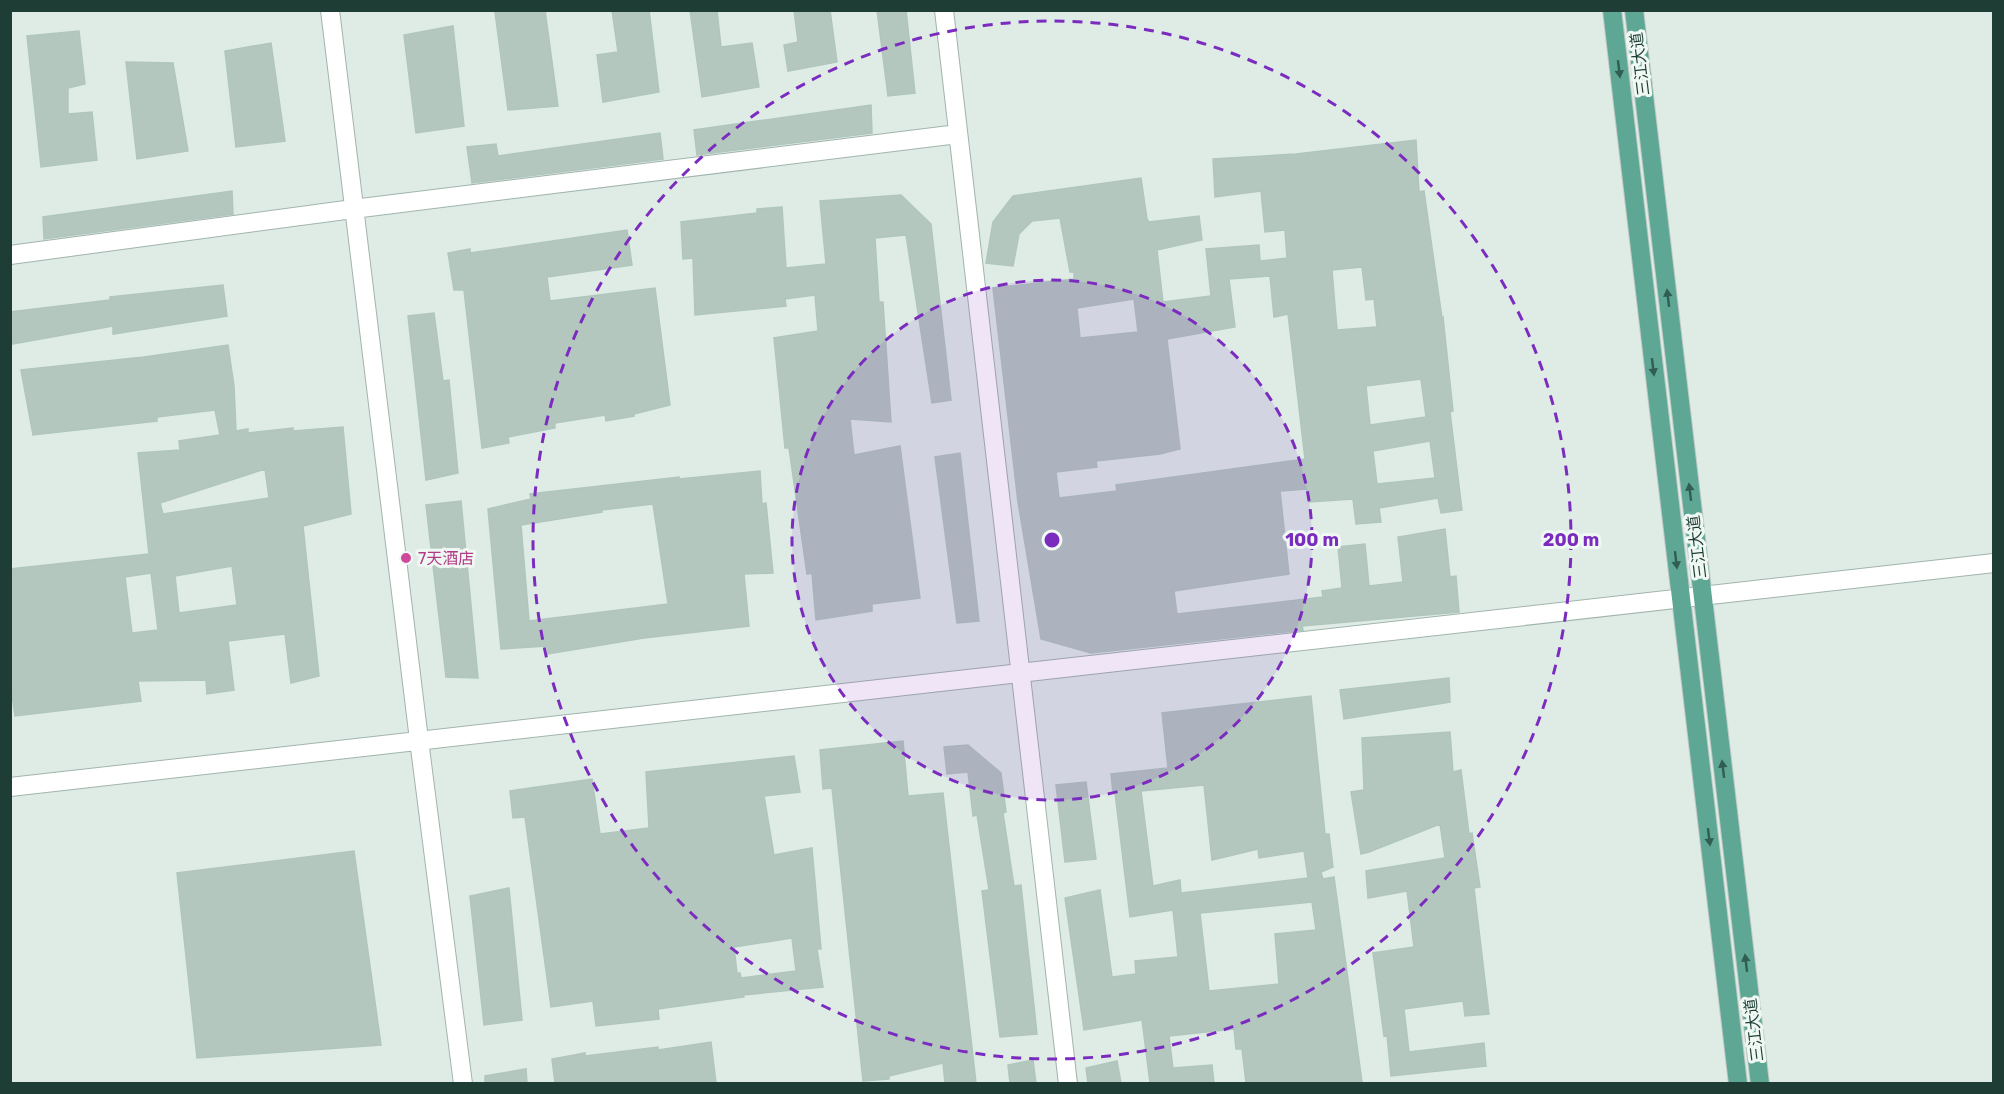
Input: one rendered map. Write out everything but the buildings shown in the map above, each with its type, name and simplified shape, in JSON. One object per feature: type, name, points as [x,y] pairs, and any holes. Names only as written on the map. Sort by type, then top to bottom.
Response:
[{"type":"main road","name":"三江大道","points":[[1612,10],[1738,1083]]},
{"type":"main road","name":"三江大道","points":[[1634,10],[1760,1083]]},
{"type":"street","points":[[330,10],[418,740],[463,1083]]},
{"type":"street","points":[[944,10],[1068,1083]]},
{"type":"street","points":[[10,255],[353,209],[958,134]]},
{"type":"street","points":[[10,787],[1994,562]]},
{"type":"place","name":"7天酒店","points":[[406,558]]}]
